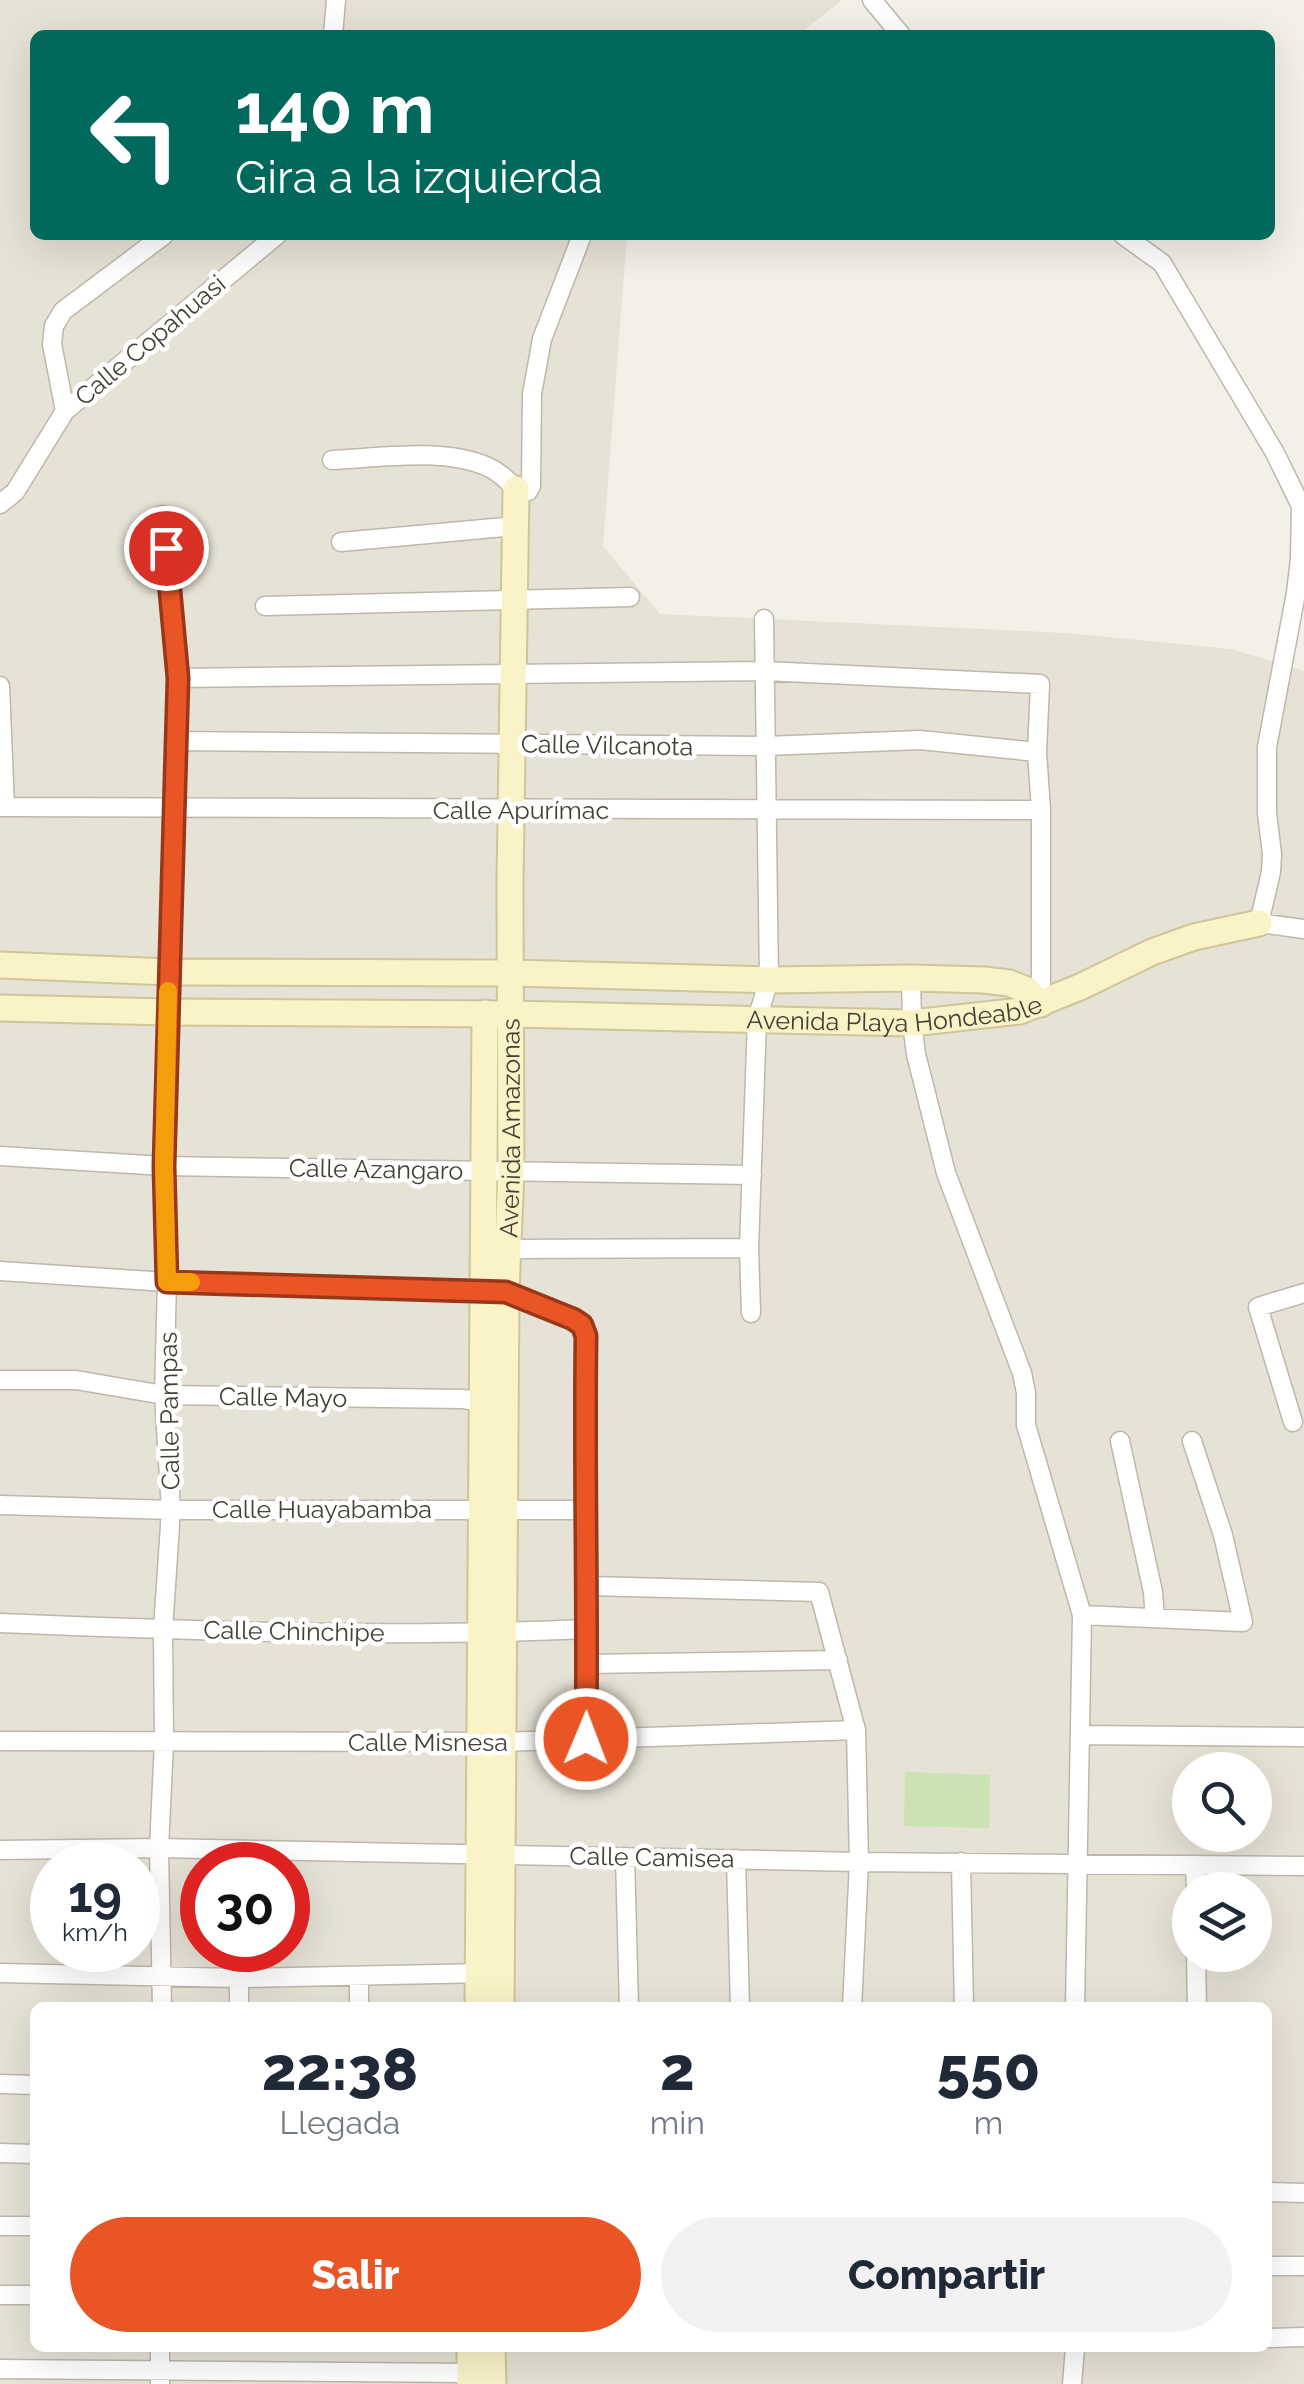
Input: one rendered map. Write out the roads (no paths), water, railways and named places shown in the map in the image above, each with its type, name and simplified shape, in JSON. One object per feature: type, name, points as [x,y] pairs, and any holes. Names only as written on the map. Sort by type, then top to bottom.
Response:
[{"type":"street","points":[[333,30],[336,0]]},
{"type":"street","points":[[872,0],[898,30]]},
{"type":"street","points":[[65,412],[52,344],[54,326],[63,310],[157,240]]},
{"type":"street","name":"Calle Copahuasi","points":[[0,504],[15,492],[65,412],[271,240]]},
{"type":"street","points":[[332,460],[419,455],[458,459],[488,466],[525,492],[531,486],[532,394],[542,339],[580,240]]},
{"type":"street","points":[[1130,240],[1162,263],[1275,453],[1301,506],[1300,559],[1268,748],[1266,812],[1271,872],[1258,924]]},
{"type":"street","points":[[1275,453],[1304,482]]},
{"type":"street","name":"Avenida Amazonas","points":[[499,2002],[490,1973],[494,1292],[484,1170],[498,1014],[511,973],[516,489]]},
{"type":"street","name":"Calle Pampas","points":[[159,1842],[163,1630],[171,1510],[164,1396],[164,1166],[178,678],[162,515]]},
{"type":"street","points":[[341,542],[516,526]]},
{"type":"street","points":[[265,606],[630,597]]},
{"type":"street","points":[[751,1313],[749,1248],[757,1019],[769,980],[764,619]]},
{"type":"street","points":[[178,678],[765,671],[1040,684],[1040,1004],[1194,937],[1258,924],[1304,928]]},
{"type":"street","points":[[0,686],[2,807]]},
{"type":"street","name":"Calle Vilcanota","points":[[176,741],[766,746],[920,740],[1037,752]]},
{"type":"street","name":"Calle Apurímac","points":[[2,807],[1041,810]]},
{"type":"street","name":"Avenida Playa Hondeable","points":[[0,965],[168,972],[984,980],[1028,990],[1040,1004],[994,1015],[912,1023],[0,1008]]},
{"type":"street","points":[[911,978],[916,1054],[946,1173],[1022,1373],[1026,1425],[1082,1615],[1074,2002]]},
{"type":"street","name":"Avenida Amazonas","points":[[494,1292],[508,1249],[511,1171],[498,1014]]},
{"type":"street","name":"Calle Azangaro","points":[[0,1156],[164,1166],[752,1175]]},
{"type":"street","points":[[508,1249],[749,1248]]},
{"type":"street","points":[[0,1272],[167,1282],[494,1292],[582,1325],[586,1336],[586,1739]]},
{"type":"street","points":[[1293,1422],[1258,1307],[1304,1294]]},
{"type":"street","name":"Calle Mayo","points":[[0,1380],[76,1380],[164,1396],[463,1399],[494,1403]]},
{"type":"street","points":[[1082,1615],[1243,1622],[1223,1534],[1192,1441]]},
{"type":"street","points":[[1120,1442],[1153,1592],[1154,1618]]},
{"type":"street","name":"Calle Huayabamba","points":[[0,1505],[171,1510],[584,1510]]},
{"type":"street","points":[[588,1586],[820,1592],[856,1730],[859,1862],[852,2002]]},
{"type":"street","name":"Calle Chinchipe","points":[[0,1624],[163,1630],[493,1633],[587,1629]]},
{"type":"street","points":[[587,1664],[838,1660]]},
{"type":"street","name":"Calle Misnesa","points":[[0,1741],[492,1742],[856,1730]]},
{"type":"street","points":[[1081,1735],[1304,1737]]},
{"type":"street","name":"Calle Camisea","points":[[160,1848],[1304,1866]]},
{"type":"street","name":"Calle Camisea","points":[[0,1850],[30,1850]]},
{"type":"street","points":[[625,1856],[629,2002]]},
{"type":"street","points":[[736,1859],[740,2002]]},
{"type":"street","points":[[961,1862],[964,2002]]},
{"type":"street","points":[[1195,1865],[1195,1872]]},
{"type":"street","name":"Calle Pampas","points":[[160,1891],[162,2002]]},
{"type":"street","points":[[0,1972],[239,1978],[490,1973]]},
{"type":"street","points":[[1196,1972],[1197,2002]]},
{"type":"street","name":"Avenida Amazonas","points":[[480,2002],[490,1973]]},
{"type":"street","points":[[359,1976],[359,2002]]},
{"type":"street","points":[[239,1978],[239,2002]]},
{"type":"street","points":[[0,2084],[30,2085]]},
{"type":"street","points":[[0,2153],[30,2154]]},
{"type":"street","points":[[1272,2192],[1304,2193]]},
{"type":"street","points":[[0,2226],[30,2226]]},
{"type":"street","points":[[1272,2266],[1304,2266]]},
{"type":"street","points":[[0,2295],[30,2295]]},
{"type":"street","points":[[1272,2338],[1304,2337]]},
{"type":"street","points":[[1072,2384],[1075,2352]]},
{"type":"street","points":[[0,2369],[160,2377],[476,2372]]}]
